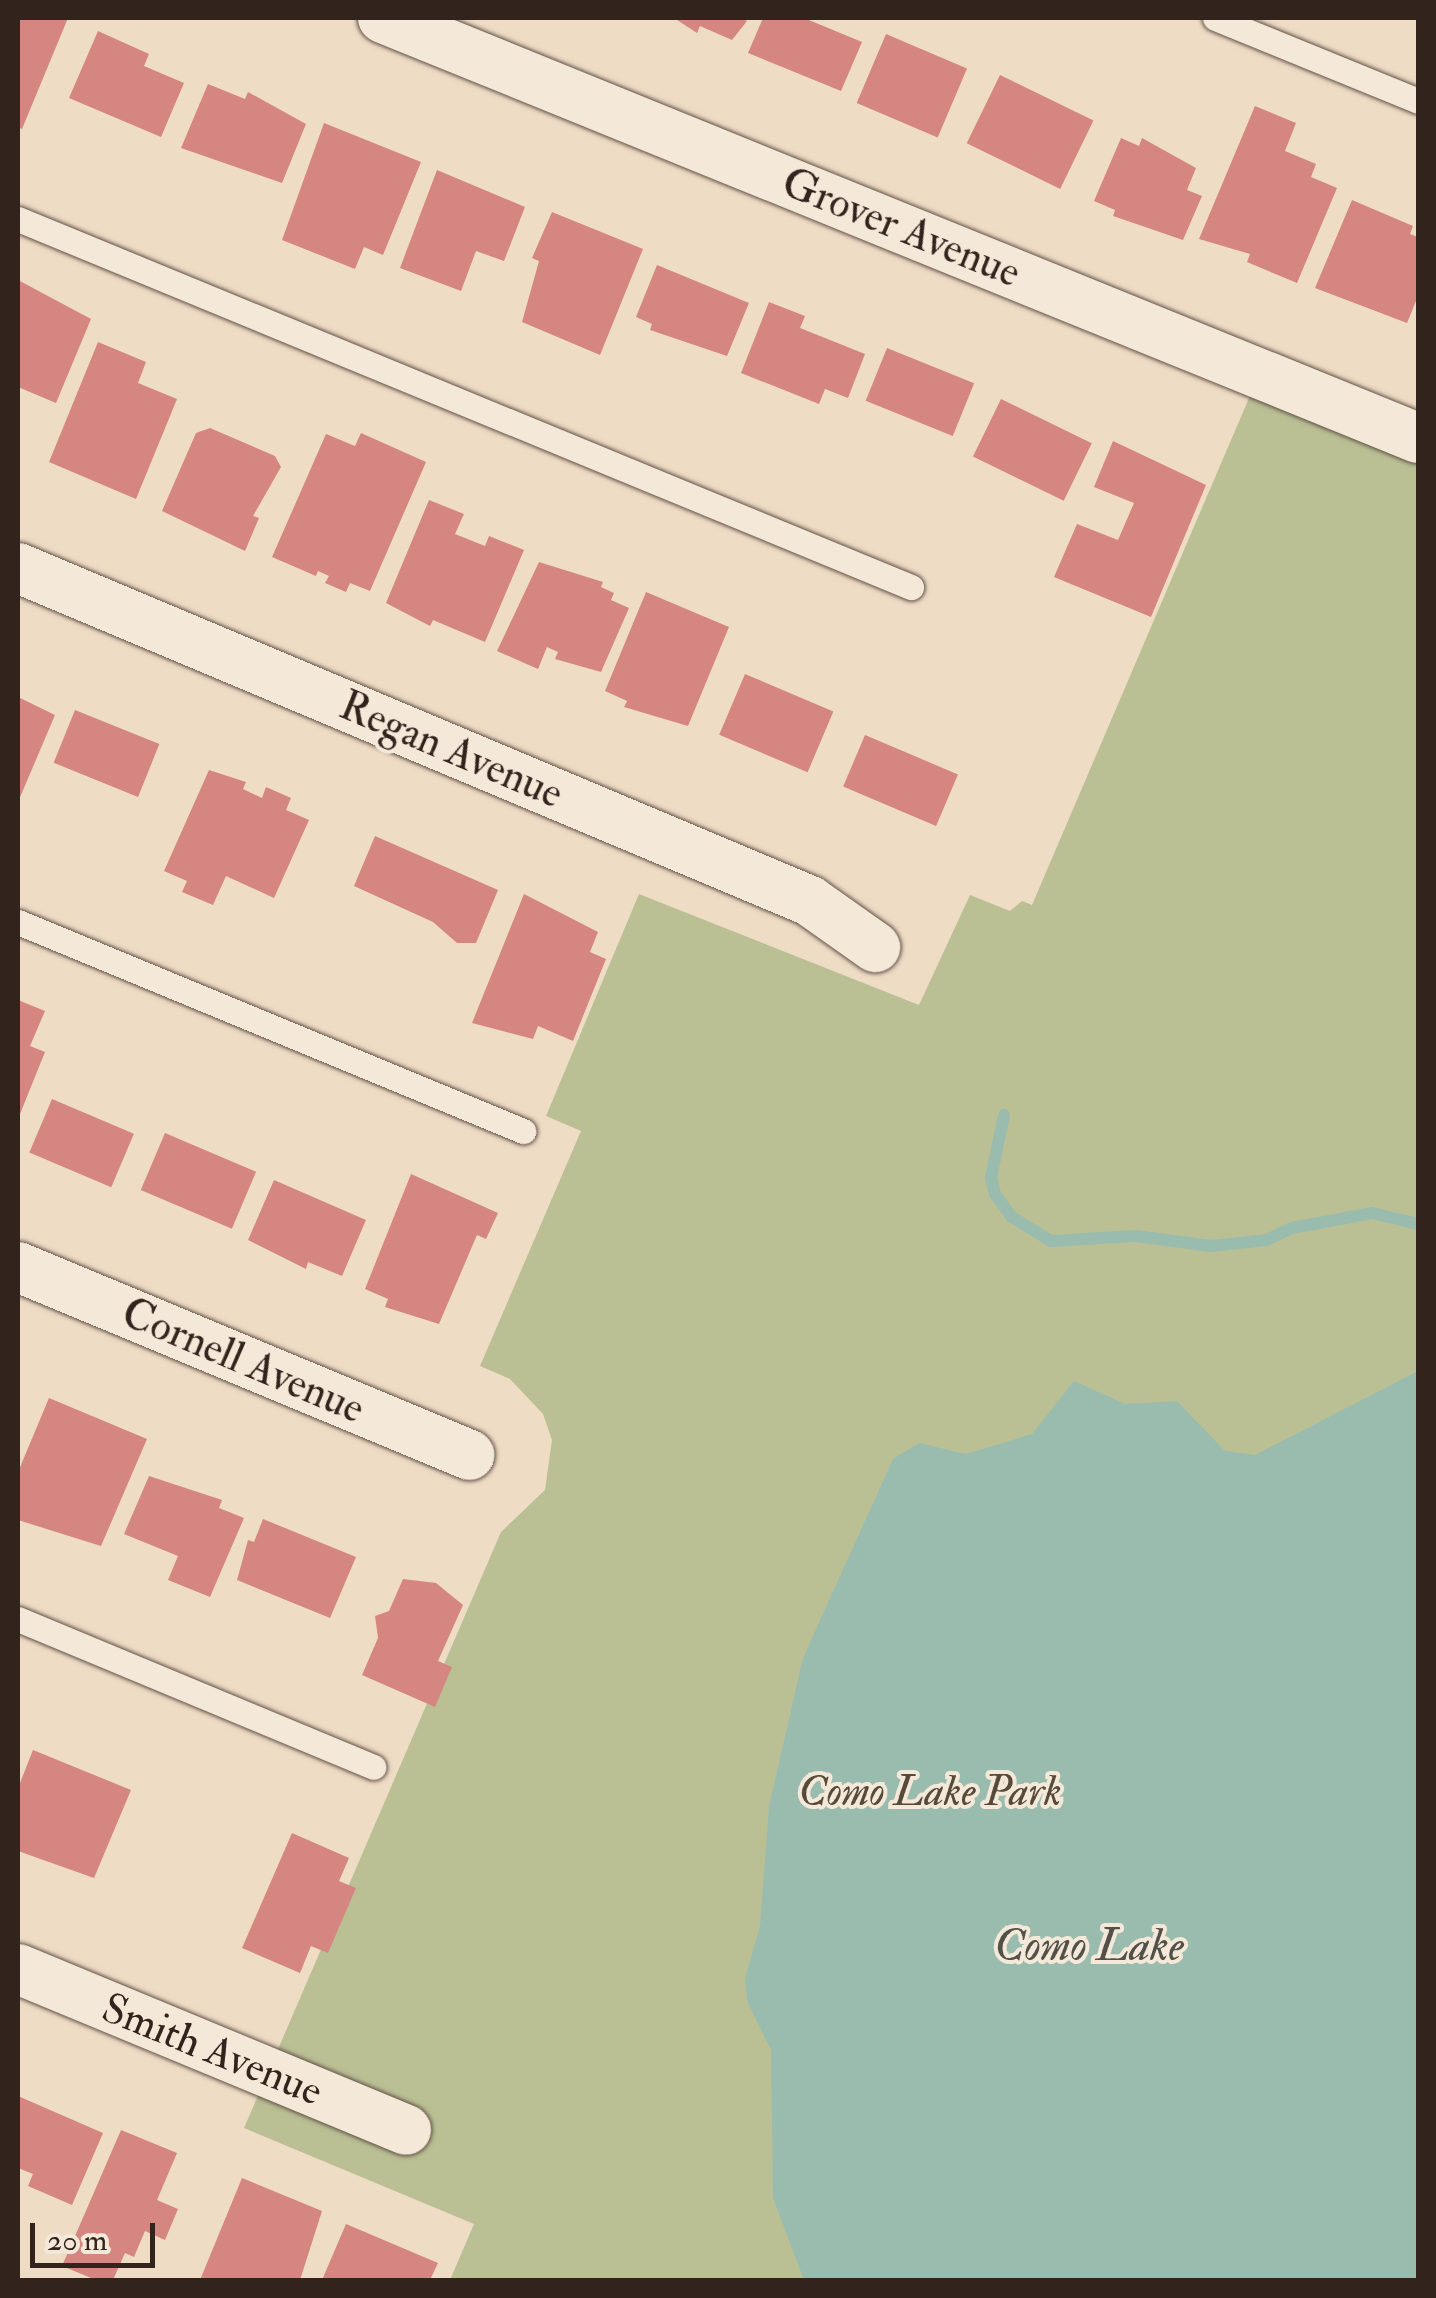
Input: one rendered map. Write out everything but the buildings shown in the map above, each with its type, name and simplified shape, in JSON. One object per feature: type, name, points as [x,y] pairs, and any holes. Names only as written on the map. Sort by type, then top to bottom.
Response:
[{"type":"street","name":"Grover Avenue","points":[[383,18],[1418,438]]},
{"type":"street","name":"Regan Avenue","points":[[18,568],[810,901],[875,947]]},
{"type":"street","name":"Cornell Avenue","points":[[18,1267],[470,1455]]},
{"type":"street","name":"Smith Avenue","points":[[18,1970],[406,2130]]},
{"type":"lane","points":[[1215,18],[1418,101]]},
{"type":"lane","points":[[18,219],[911,587]]},
{"type":"lane","points":[[18,922],[523,1131]]},
{"type":"lane","points":[[18,1620],[373,1767]]},
{"type":"green space","name":"Como Lake Park","points":[[1255,384],[1418,451],[1418,2280],[450,2280],[474,2224],[244,2128],[501,1532],[545,1490],[552,1440],[543,1414],[510,1379],[480,1366],[581,1131],[546,1116],[639,894],[919,1005],[970,895],[1010,911],[1022,901],[1032,905]]},
{"type":"water","name":"Como Lake","points":[[1418,1371],[1418,2280],[804,2280],[773,2198],[771,2050],[747,2001],[745,1978],[760,1926],[769,1806],[803,1658],[893,1459],[919,1443],[966,1454],[1032,1434],[1074,1381],[1125,1404],[1177,1401],[1225,1451],[1255,1455]]},
{"type":"waterway","points":[[1004,1115],[991,1178],[995,1194],[1012,1217],[1051,1241],[1136,1236],[1211,1246],[1267,1240],[1292,1228],[1372,1213],[1418,1224]]}]
